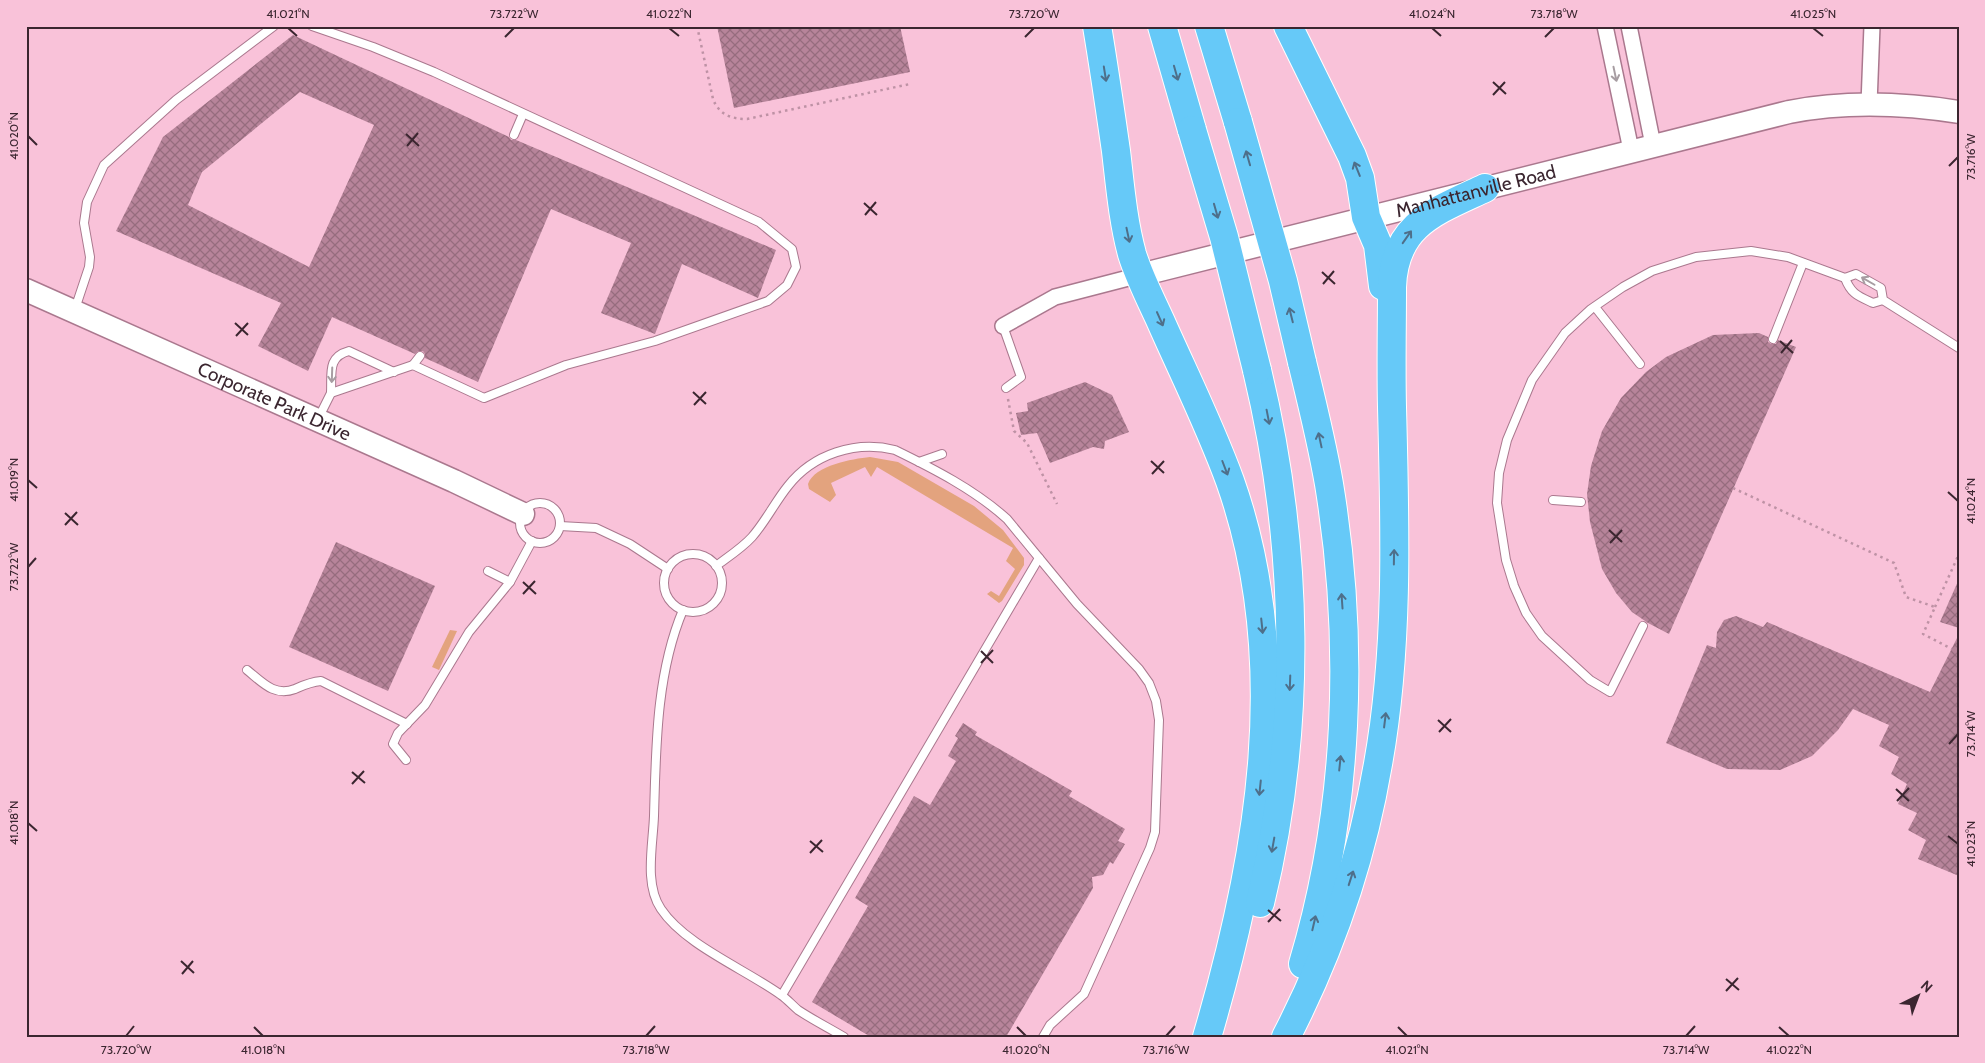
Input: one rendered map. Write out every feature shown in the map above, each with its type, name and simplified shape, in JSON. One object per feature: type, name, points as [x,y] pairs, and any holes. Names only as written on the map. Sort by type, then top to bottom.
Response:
[{"type":"highway","points":[[1097,26],[1124,216],[1133,256],[1214,441],[1236,499],[1254,570],[1263,634],[1266,667],[1265,718],[1256,821],[1236,935],[1207,1037]]},
{"type":"highway","points":[[1162,26],[1224,237],[1257,370],[1274,448],[1285,531],[1291,613],[1290,696],[1283,779],[1270,860],[1242,968],[1218,1037]]},
{"type":"highway","points":[[1209,26],[1282,281],[1324,457],[1335,530],[1344,623],[1344,707],[1338,782],[1324,874],[1306,955],[1279,1037]]},
{"type":"highway","points":[[1288,26],[1357,169],[1366,217],[1376,237],[1380,254],[1392,405]]},
{"type":"highway","points":[[1286,1037],[1308,992],[1345,895],[1360,850],[1379,763],[1390,673],[1393,589],[1392,282],[1394,267],[1399,250],[1409,234],[1429,216],[1486,188]]},
{"type":"street","points":[[1605,26],[1631,150]]},
{"type":"street","points":[[1629,26],[1653,145]]},
{"type":"street","points":[[1869,104],[1872,26]]},
{"type":"street","name":"Manhattanville Road","points":[[1003,326],[1056,297],[1631,150],[1789,112],[1830,106],[1869,104],[1959,112]]},
{"type":"street","name":"Corporate Park Drive","points":[[26,290],[454,481],[523,514]]},
{"type":"lane","points":[[74,311],[89,267],[90,257],[84,223],[87,202],[104,165],[176,100],[274,26]]},
{"type":"lane","points":[[312,26],[373,47],[759,222],[792,249],[796,267],[787,285],[768,301],[655,341],[566,366],[484,398],[413,365]]},
{"type":"lane","points":[[514,135],[523,114]]},
{"type":"lane","points":[[1643,626],[1610,692],[1590,680],[1542,636],[1526,613],[1514,586],[1501,535],[1497,503],[1499,473],[1507,440],[1519,409],[1532,380],[1547,357],[1566,333],[1595,307],[1623,286],[1652,271],[1696,257],[1751,251],[1788,257],[1844,278],[1856,274],[1880,288],[1883,300],[1959,348]]},
{"type":"lane","points":[[1773,339],[1803,263]]},
{"type":"lane","points":[[1844,278],[1850,290],[1864,299],[1873,303],[1883,300]]},
{"type":"lane","points":[[1595,307],[1640,364]]},
{"type":"lane","points":[[1003,326],[1021,376],[1006,388]]},
{"type":"lane","points":[[317,420],[331,393],[332,361],[339,354],[349,351],[394,372]]},
{"type":"lane","points":[[331,393],[413,365],[420,356]]},
{"type":"lane","points":[[716,566],[752,537],[787,486],[797,476],[824,457],[854,447],[883,447],[895,450],[967,489],[994,507],[1007,519],[1077,604],[1139,669],[1149,683],[1156,701],[1159,720],[1155,832],[1150,848],[1084,994],[1050,1025],[1043,1037]]},
{"type":"lane","points":[[919,462],[942,454]]},
{"type":"lane","points":[[1553,500],[1581,502]]},
{"type":"lane","points":[[542,504],[554,509],[558,515],[560,526],[558,534],[548,542],[541,544],[532,541],[524,535],[520,523],[523,514],[530,506],[542,504]]},
{"type":"lane","points":[[560,526],[581,526],[604,531],[630,544],[668,569]]},
{"type":"lane","points":[[406,760],[394,744],[398,733],[425,705],[469,632],[510,582],[532,541]]},
{"type":"lane","points":[[694,554],[703,556],[716,566],[721,576],[722,584],[716,602],[708,609],[698,612],[683,610],[671,602],[666,594],[664,584],[668,569],[677,559],[694,554]]},
{"type":"lane","points":[[782,995],[1039,558]]},
{"type":"lane","points":[[488,571],[510,582]]},
{"type":"lane","points":[[683,610],[669,650],[659,721],[655,768],[652,888],[661,909],[683,934],[782,995],[798,1009],[844,1037]]},
{"type":"lane","points":[[248,670],[268,686],[280,692],[294,689],[307,682],[321,681],[407,724]]},
{"type":"path","points":[[697,26],[713,99],[718,109],[728,117],[747,118],[910,84]]},
{"type":"path","points":[[1006,388],[1014,430],[1027,443],[1057,504]]},
{"type":"path","points":[[1734,488],[1894,563],[1906,597],[1935,607]]},
{"type":"path","points":[[1952,648],[1923,634],[1959,554]]},
{"type":"shaded area","points":[[870,457],[898,462],[974,506],[1003,530],[1024,558],[1024,565],[1002,601],[999,603],[987,594],[991,591],[999,596],[1015,569],[1006,561],[1013,548],[877,467],[871,477],[865,467],[831,483],[836,495],[830,502],[809,489],[808,484],[818,472],[844,461]]},
{"type":"shaded area","points":[[450,630],[457,631],[439,670],[432,667]]},
{"type":"building","points":[[717,26],[900,26],[910,72],[734,108]]},
{"type":"building","points":[[293,35],[509,137],[511,140],[516,140],[776,250],[758,298],[682,264],[655,334],[601,313],[631,243],[551,209],[478,382],[425,358],[423,351],[418,351],[415,354],[332,317],[308,371],[258,346],[281,303],[116,231],[163,137]],"holes":[[[300,92],[374,125],[309,267],[188,205],[202,172]]]},
{"type":"building","points":[[1759,333],[1768,337],[1768,342],[1771,344],[1776,344],[1778,340],[1796,347],[1669,634],[1632,612],[1616,593],[1602,569],[1590,522],[1587,494],[1591,466],[1602,431],[1621,398],[1646,372],[1666,357],[1713,335]]},
{"type":"building","points":[[1085,382],[1112,395],[1129,432],[1105,441],[1104,449],[1093,447],[1050,463],[1037,433],[1021,435],[1016,413],[1028,411],[1027,403]]},
{"type":"building","points":[[336,542],[435,586],[388,691],[289,647]]},
{"type":"building","points":[[1959,579],[1959,628],[1940,622]]},
{"type":"building","points":[[1736,616],[1763,627],[1767,622],[1930,692],[1959,634],[1959,876],[1918,859],[1926,840],[1908,830],[1917,813],[1898,804],[1907,784],[1891,774],[1899,757],[1879,746],[1889,725],[1853,709],[1838,730],[1812,756],[1780,770],[1727,769],[1666,743],[1707,645],[1716,648],[1717,632],[1724,620]]},
{"type":"building","points":[[963,723],[977,732],[975,735],[1072,791],[1069,796],[1125,829],[1118,841],[1125,844],[1113,864],[1110,862],[1103,875],[1092,877],[1093,888],[1006,1037],[871,1037],[812,1002],[868,906],[855,898],[914,796],[930,805],[956,761],[948,756],[958,738],[955,736]]}]
